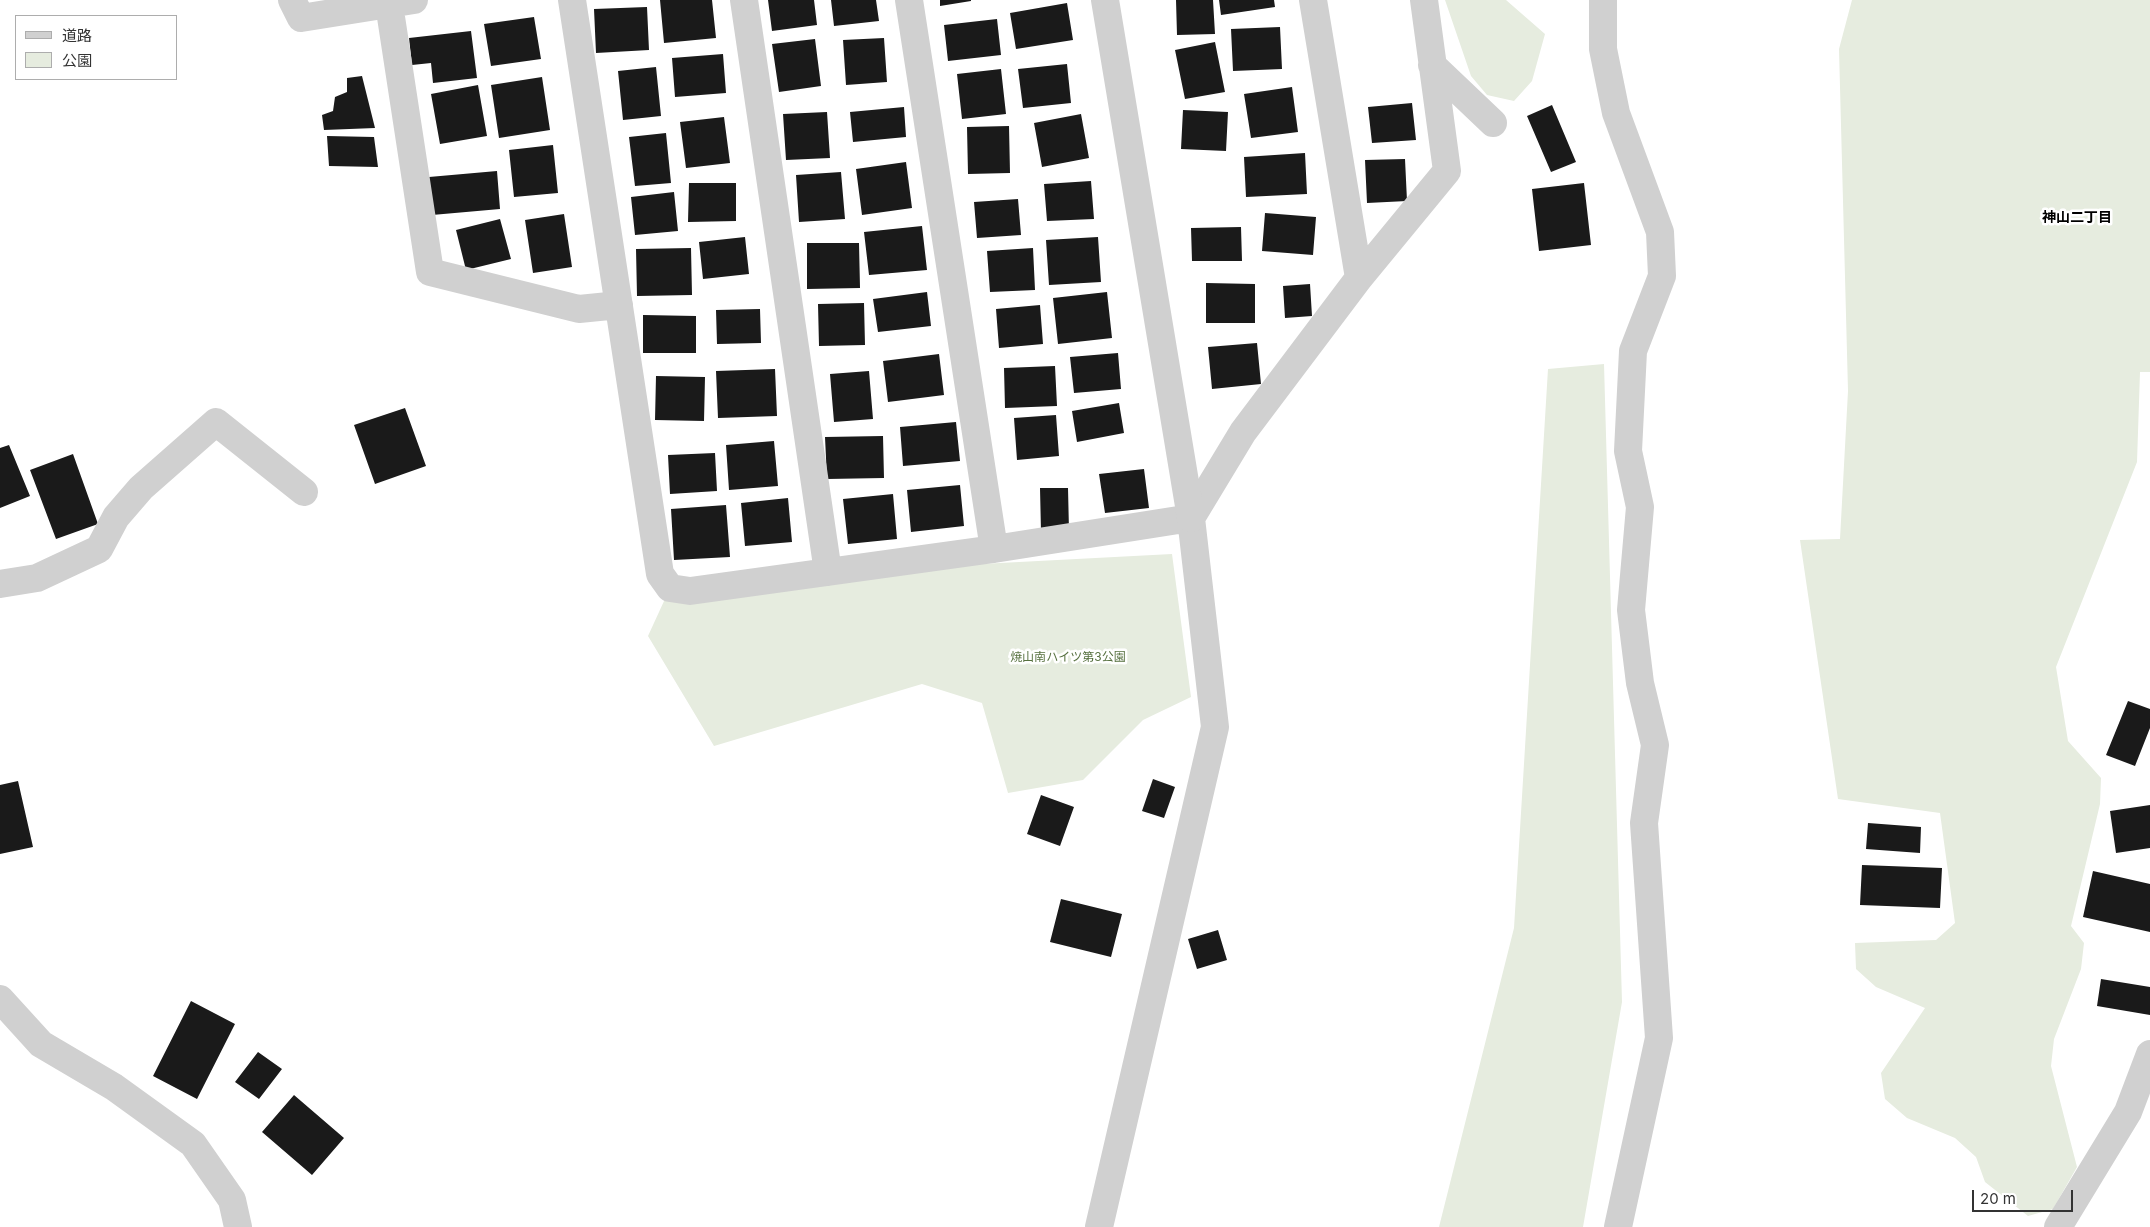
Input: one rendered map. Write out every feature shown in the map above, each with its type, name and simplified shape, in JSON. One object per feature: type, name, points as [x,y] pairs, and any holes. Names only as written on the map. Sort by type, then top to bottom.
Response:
[{"type":"street","points":[[292,0],[301,18],[401,2],[430,272],[579,309],[619,305]]},
{"type":"street","points":[[572,0],[660,574],[670,588],[690,591],[994,550],[1190,518],[1243,432],[1359,278],[1448,171],[1424,0]]},
{"type":"street","points":[[744,0],[828,572]]},
{"type":"street","points":[[909,0],[994,550]]},
{"type":"street","points":[[1099,1227],[1215,727],[1190,518],[1105,0]]},
{"type":"street","points":[[1313,0],[1359,278]]},
{"type":"street","points":[[1603,0],[1603,49],[1616,113],[1660,232],[1662,276],[1634,352],[1628,451],[1640,507],[1631,610],[1640,683],[1655,744],[1644,823],[1659,1038],[1618,1227]]},
{"type":"street","points":[[1432,65],[1493,122]]},
{"type":"street","points":[[0,584],[37,578],[99,549],[116,518],[142,488],[216,422],[304,492]]},
{"type":"street","points":[[0,999],[41,1044],[114,1087],[192,1144],[232,1200],[238,1227]]},
{"type":"street","points":[[2058,1227],[2128,1112],[2150,1054]]},
{"type":"green space","points":[[1445,0],[1506,0],[1545,34],[1532,81],[1514,101],[1487,95],[1471,76]]},
{"type":"green space","points":[[1852,0],[2150,0],[2150,372],[2140,372],[2137,462],[2056,667],[2068,741],[2101,778],[2100,804],[2071,926],[2084,943],[2081,969],[2054,1039],[2051,1066],[2077,1167],[2053,1209],[2028,1216],[1985,1182],[1976,1157],[1955,1138],[1907,1118],[1885,1099],[1881,1073],[1925,1008],[1876,987],[1856,969],[1855,943],[1936,940],[1955,923],[1940,813],[1838,799],[1800,540],[1840,539],[1848,391],[1839,49]]},
{"type":"green space","points":[[1604,364],[1622,1002],[1583,1227],[1439,1227],[1514,928],[1548,369]]},
{"type":"green space","name":"焼山南ハイツ第3公園","points":[[1172,554],[1191,697],[1143,720],[1083,780],[1008,793],[982,703],[922,684],[714,746],[648,636],[670,588],[828,572]]},
{"type":"building","points":[[660,0],[712,0],[716,38],[664,43]]},
{"type":"building","points":[[768,0],[814,0],[817,25],[772,31]]},
{"type":"building","points":[[831,0],[876,0],[879,21],[834,26]]},
{"type":"building","points":[[940,0],[971,0],[971,1],[940,6]]},
{"type":"building","points":[[1176,0],[1213,0],[1215,34],[1177,35]]},
{"type":"building","points":[[1219,0],[1274,0],[1275,7],[1221,15]]},
{"type":"building","points":[[1067,3],[1073,40],[1016,49],[1010,13]]},
{"type":"building","points":[[647,7],[649,50],[596,53],[594,9]]},
{"type":"building","points":[[534,17],[541,59],[491,66],[484,24]]},
{"type":"building","points":[[997,19],[1001,55],[948,61],[944,25]]},
{"type":"building","points":[[1280,27],[1282,69],[1233,71],[1231,29]]},
{"type":"building","points":[[471,31],[477,78],[433,83],[431,63],[412,65],[409,38]]},
{"type":"building","points":[[884,38],[887,82],[846,85],[843,40]]},
{"type":"building","points":[[815,39],[821,86],[779,92],[772,44]]},
{"type":"building","points":[[1215,42],[1225,92],[1185,99],[1175,50]]},
{"type":"building","points":[[723,54],[726,93],[675,97],[672,58]]},
{"type":"building","points":[[1067,64],[1071,103],[1023,108],[1018,69]]},
{"type":"building","points":[[656,67],[661,116],[623,120],[618,71]]},
{"type":"building","points":[[1001,69],[1006,114],[962,119],[957,74]]},
{"type":"building","points":[[362,76],[375,128],[324,130],[322,115],[333,111],[335,97],[347,92],[347,78]]},
{"type":"building","points":[[542,77],[550,130],[499,138],[491,85]]},
{"type":"building","points":[[478,85],[487,136],[440,144],[431,94]]},
{"type":"building","points":[[1292,87],[1298,132],[1251,138],[1244,94]]},
{"type":"building","points":[[1412,103],[1416,140],[1372,143],[1368,107]]},
{"type":"building","points":[[1552,105],[1576,162],[1551,172],[1527,116]]},
{"type":"building","points":[[904,107],[906,137],[853,142],[850,112]]},
{"type":"building","points":[[1183,110],[1228,112],[1226,151],[1181,149]]},
{"type":"building","points":[[827,112],[830,158],[786,160],[783,114]]},
{"type":"building","points":[[1081,114],[1089,158],[1042,167],[1034,123]]},
{"type":"building","points":[[724,117],[730,163],[686,168],[680,122]]},
{"type":"building","points":[[1009,126],[1010,173],[968,174],[967,127]]},
{"type":"building","points":[[666,133],[671,183],[635,186],[629,137]]},
{"type":"building","points":[[327,136],[374,137],[378,167],[329,166]]},
{"type":"building","points":[[553,145],[558,193],[514,197],[509,150]]},
{"type":"building","points":[[1305,153],[1307,194],[1246,197],[1244,157]]},
{"type":"building","points":[[1405,159],[1407,201],[1367,203],[1365,160]]},
{"type":"building","points":[[906,162],[912,208],[862,215],[856,169]]},
{"type":"building","points":[[497,171],[500,209],[432,215],[429,177]]},
{"type":"building","points":[[841,172],[845,219],[799,222],[796,175]]},
{"type":"building","points":[[1091,181],[1094,219],[1047,221],[1044,184]]},
{"type":"building","points":[[689,183],[736,183],[736,221],[688,222]]},
{"type":"building","points":[[1584,183],[1591,245],[1539,251],[1532,189]]},
{"type":"building","points":[[674,192],[678,231],[635,235],[631,197]]},
{"type":"building","points":[[1018,199],[1021,235],[977,238],[974,202]]},
{"type":"building","points":[[1265,213],[1316,217],[1313,255],[1262,251]]},
{"type":"building","points":[[564,214],[572,267],[533,273],[525,220]]},
{"type":"building","points":[[500,219],[511,259],[466,270],[456,230]]},
{"type":"building","points":[[922,226],[927,270],[869,275],[864,232]]},
{"type":"building","points":[[1241,227],[1242,261],[1192,261],[1191,228]]},
{"type":"building","points":[[745,237],[749,274],[703,279],[699,242]]},
{"type":"building","points":[[1098,237],[1101,282],[1049,285],[1046,240]]},
{"type":"building","points":[[807,243],[859,243],[860,288],[807,289]]},
{"type":"building","points":[[691,248],[692,295],[637,296],[636,249]]},
{"type":"building","points":[[1033,248],[1035,290],[990,292],[987,251]]},
{"type":"building","points":[[1206,283],[1255,284],[1255,323],[1206,323]]},
{"type":"building","points":[[1310,284],[1312,316],[1285,318],[1283,286]]},
{"type":"building","points":[[927,292],[931,326],[878,332],[873,299]]},
{"type":"building","points":[[1107,292],[1112,338],[1058,344],[1053,298]]},
{"type":"building","points":[[864,303],[865,345],[819,346],[818,304]]},
{"type":"building","points":[[1040,305],[1043,344],[999,348],[996,309]]},
{"type":"building","points":[[760,309],[761,343],[717,344],[716,310]]},
{"type":"building","points":[[643,315],[696,316],[696,353],[643,353]]},
{"type":"building","points":[[1257,343],[1261,384],[1212,389],[1208,347]]},
{"type":"building","points":[[1118,353],[1121,389],[1074,393],[1070,357]]},
{"type":"building","points":[[939,354],[944,395],[888,402],[883,361]]},
{"type":"building","points":[[1055,366],[1057,406],[1005,408],[1004,368]]},
{"type":"building","points":[[775,369],[777,416],[718,418],[716,371]]},
{"type":"building","points":[[869,371],[873,419],[834,422],[830,374]]},
{"type":"building","points":[[656,376],[705,377],[704,421],[655,420]]},
{"type":"building","points":[[1119,403],[1124,433],[1077,442],[1072,411]]},
{"type":"building","points":[[405,408],[426,466],[375,484],[354,425]]},
{"type":"building","points":[[1056,415],[1059,456],[1017,460],[1014,418]]},
{"type":"building","points":[[956,422],[960,461],[903,466],[900,427]]},
{"type":"building","points":[[883,436],[884,478],[827,479],[825,437]]},
{"type":"building","points":[[774,441],[778,486],[729,490],[726,445]]},
{"type":"building","points":[[9,445],[30,496],[0,508],[0,448]]},
{"type":"building","points":[[715,453],[717,491],[670,494],[668,455]]},
{"type":"building","points":[[73,454],[98,524],[56,539],[30,470]]},
{"type":"building","points":[[1144,469],[1149,508],[1105,513],[1099,474]]},
{"type":"building","points":[[960,485],[964,526],[911,532],[907,490]]},
{"type":"building","points":[[1040,488],[1068,488],[1069,531],[1041,532]]},
{"type":"building","points":[[893,494],[897,539],[848,544],[843,499]]},
{"type":"building","points":[[788,498],[792,542],[745,546],[741,503]]},
{"type":"building","points":[[726,505],[730,557],[674,560],[671,509]]},
{"type":"building","points":[[2128,701],[2150,709],[2150,728],[2135,766],[2106,755]]},
{"type":"building","points":[[1153,779],[1175,787],[1164,818],[1142,811]]},
{"type":"building","points":[[18,781],[33,847],[0,854],[0,785]]},
{"type":"building","points":[[1041,795],[1074,807],[1060,846],[1027,834]]},
{"type":"building","points":[[2150,805],[2150,848],[2116,853],[2110,811]]},
{"type":"building","points":[[1868,823],[1921,827],[1920,853],[1866,849]]},
{"type":"building","points":[[1862,865],[1942,868],[1940,908],[1860,905]]},
{"type":"building","points":[[2093,871],[2150,884],[2150,932],[2083,917]]},
{"type":"building","points":[[1061,899],[1122,914],[1111,957],[1050,942]]},
{"type":"building","points":[[1218,930],[1227,960],[1197,969],[1188,939]]},
{"type":"building","points":[[2101,979],[2150,987],[2150,1015],[2097,1006]]},
{"type":"building","points":[[191,1001],[235,1024],[197,1099],[153,1076]]},
{"type":"building","points":[[258,1052],[282,1069],[259,1099],[235,1082]]},
{"type":"building","points":[[294,1095],[344,1138],[312,1175],[262,1132]]},
{"type":"district","name":"神山二丁目","points":[[2077,218]]}]
